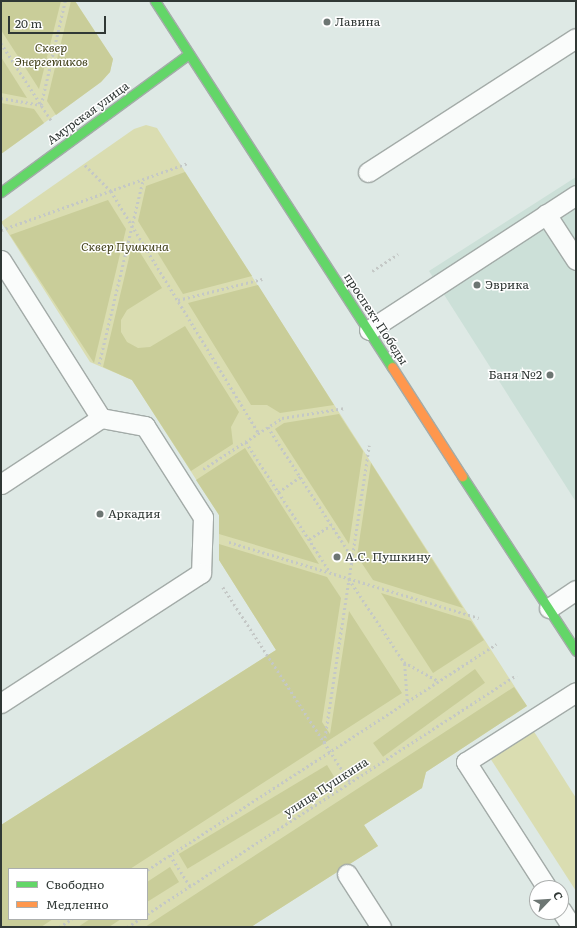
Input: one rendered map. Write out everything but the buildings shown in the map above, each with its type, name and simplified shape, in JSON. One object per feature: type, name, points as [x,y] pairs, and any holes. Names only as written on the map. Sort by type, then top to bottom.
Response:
[{"type":"main road","name":"проспект Победы","points":[[155,1],[576,651]]},
{"type":"main road","name":"Амурская улица","points":[[1,192],[189,54]]},
{"type":"lane","points":[[368,172],[576,38]]},
{"type":"lane","points":[[369,330],[576,195]]},
{"type":"lane","points":[[546,214],[576,260]]},
{"type":"lane","points":[[1,260],[101,418]]},
{"type":"lane","points":[[1,484],[101,418],[146,426],[203,517],[201,573],[1,703]]},
{"type":"lane","points":[[549,608],[576,590]]},
{"type":"lane","points":[[542,880],[466,762],[576,692]]},
{"type":"lane","points":[[347,874],[381,927]]},
{"type":"path","points":[[41,105],[65,1]]},
{"type":"path","points":[[1,43],[54,126]]},
{"type":"path","points":[[1,98],[41,105]]},
{"type":"path","points":[[79,159],[111,191],[260,433]]},
{"type":"path","points":[[1,230],[188,163]]},
{"type":"path","points":[[90,400],[143,179]]},
{"type":"path","points":[[372,272],[398,254]]},
{"type":"path","points":[[178,300],[262,279]]},
{"type":"path","points":[[181,483],[282,418],[345,408]]},
{"type":"path","points":[[268,427],[352,557]]},
{"type":"path","points":[[246,442],[330,573]]},
{"type":"path","points":[[324,743],[369,445]]},
{"type":"path","points":[[278,492],[300,477]]},
{"type":"path","points":[[309,539],[331,525]]},
{"type":"path","points":[[202,534],[479,618]]},
{"type":"path","points":[[201,573],[223,586],[329,752],[350,782]]},
{"type":"path","points":[[349,579],[404,662],[438,681]]},
{"type":"path","points":[[148,869],[496,644]]},
{"type":"path","points":[[404,662],[407,701]]},
{"type":"path","name":"улица Пушкина","points":[[148,913],[516,675]]},
{"type":"path","points":[[170,855],[190,886]]},
{"type":"path","points":[[59,927],[70,920]]},
{"type":"path","points":[[127,927],[138,920]]},
{"type":"shaded area","points":[[576,177],[576,502],[429,271]]},
{"type":"green space","name":"Сквер Энергетиков","points":[[1,1],[75,1],[113,59],[110,72],[101,82],[1,154]]},
{"type":"green space","points":[[1,1],[61,1],[39,89],[1,30]]},
{"type":"green space","points":[[71,1],[75,1],[113,59],[110,72],[101,82],[56,115],[47,101]]},
{"type":"green space","points":[[1,57],[27,98],[1,93]]},
{"type":"green space","points":[[1,103],[34,109],[44,123],[1,154]]},
{"type":"green space","name":"Сквер Пушкина","points":[[146,125],[157,128],[527,706],[426,772],[422,788],[364,825],[378,846],[251,927],[1,927],[1,825],[276,650],[219,560],[219,515],[132,380],[90,362],[1,222],[134,129]]},
{"type":"green space","points":[[185,172],[252,276],[183,294],[138,221],[146,186]]},
{"type":"green space","points":[[108,200],[126,229],[94,363],[10,235]]},
{"type":"green space","points":[[133,241],[162,288],[127,310],[121,320],[121,332],[127,342],[138,348],[150,347],[185,326],[239,412],[231,427],[233,444],[191,471],[132,380],[103,367]]},
{"type":"green space","points":[[258,285],[334,405],[280,413],[267,405],[251,405],[188,303]]},
{"type":"green space","points":[[339,414],[363,451],[349,544],[275,429],[284,423]]},
{"type":"green space","points":[[245,448],[319,564],[219,534],[219,515],[196,480]]},
{"type":"green space","points":[[371,463],[463,608],[373,580],[357,556]]},
{"type":"green space","points":[[219,544],[327,577],[341,598],[322,722],[330,734],[349,611],[402,693],[132,868],[8,868],[8,920],[52,920],[41,927],[1,927],[1,825],[276,650],[219,560]]},
{"type":"green space","points":[[381,593],[471,621],[484,640],[433,673]]},
{"type":"green space","points":[[475,669],[485,683],[383,757],[373,743]]},
{"type":"green space","points":[[514,687],[527,706],[426,772],[422,788],[364,825],[378,846],[251,927],[145,927]]},
{"type":"green space","points":[[533,730],[576,798],[576,891],[569,880],[490,758]]},
{"type":"green space","points":[[327,765],[336,780],[187,869],[179,854]]},
{"type":"green space","points":[[170,867],[179,882],[148,901],[148,881]]},
{"type":"green space","points":[[88,920],[120,920],[109,927],[78,927]]},
{"type":"traffic: fast","points":[[155,1],[392,367]]},
{"type":"traffic: fast","points":[[1,192],[189,54]]},
{"type":"traffic: fast","points":[[462,476],[576,651]]},
{"type":"traffic: slow","points":[[392,367],[462,476]]},
{"type":"place","name":"Лавина","points":[[327,22]]},
{"type":"place","name":"Эврика","points":[[477,285]]},
{"type":"place","name":"Баня №2","points":[[550,375]]},
{"type":"place","name":"Аркадия","points":[[100,514]]},
{"type":"place","name":"А.С. Пушкину","points":[[337,557]]}]
